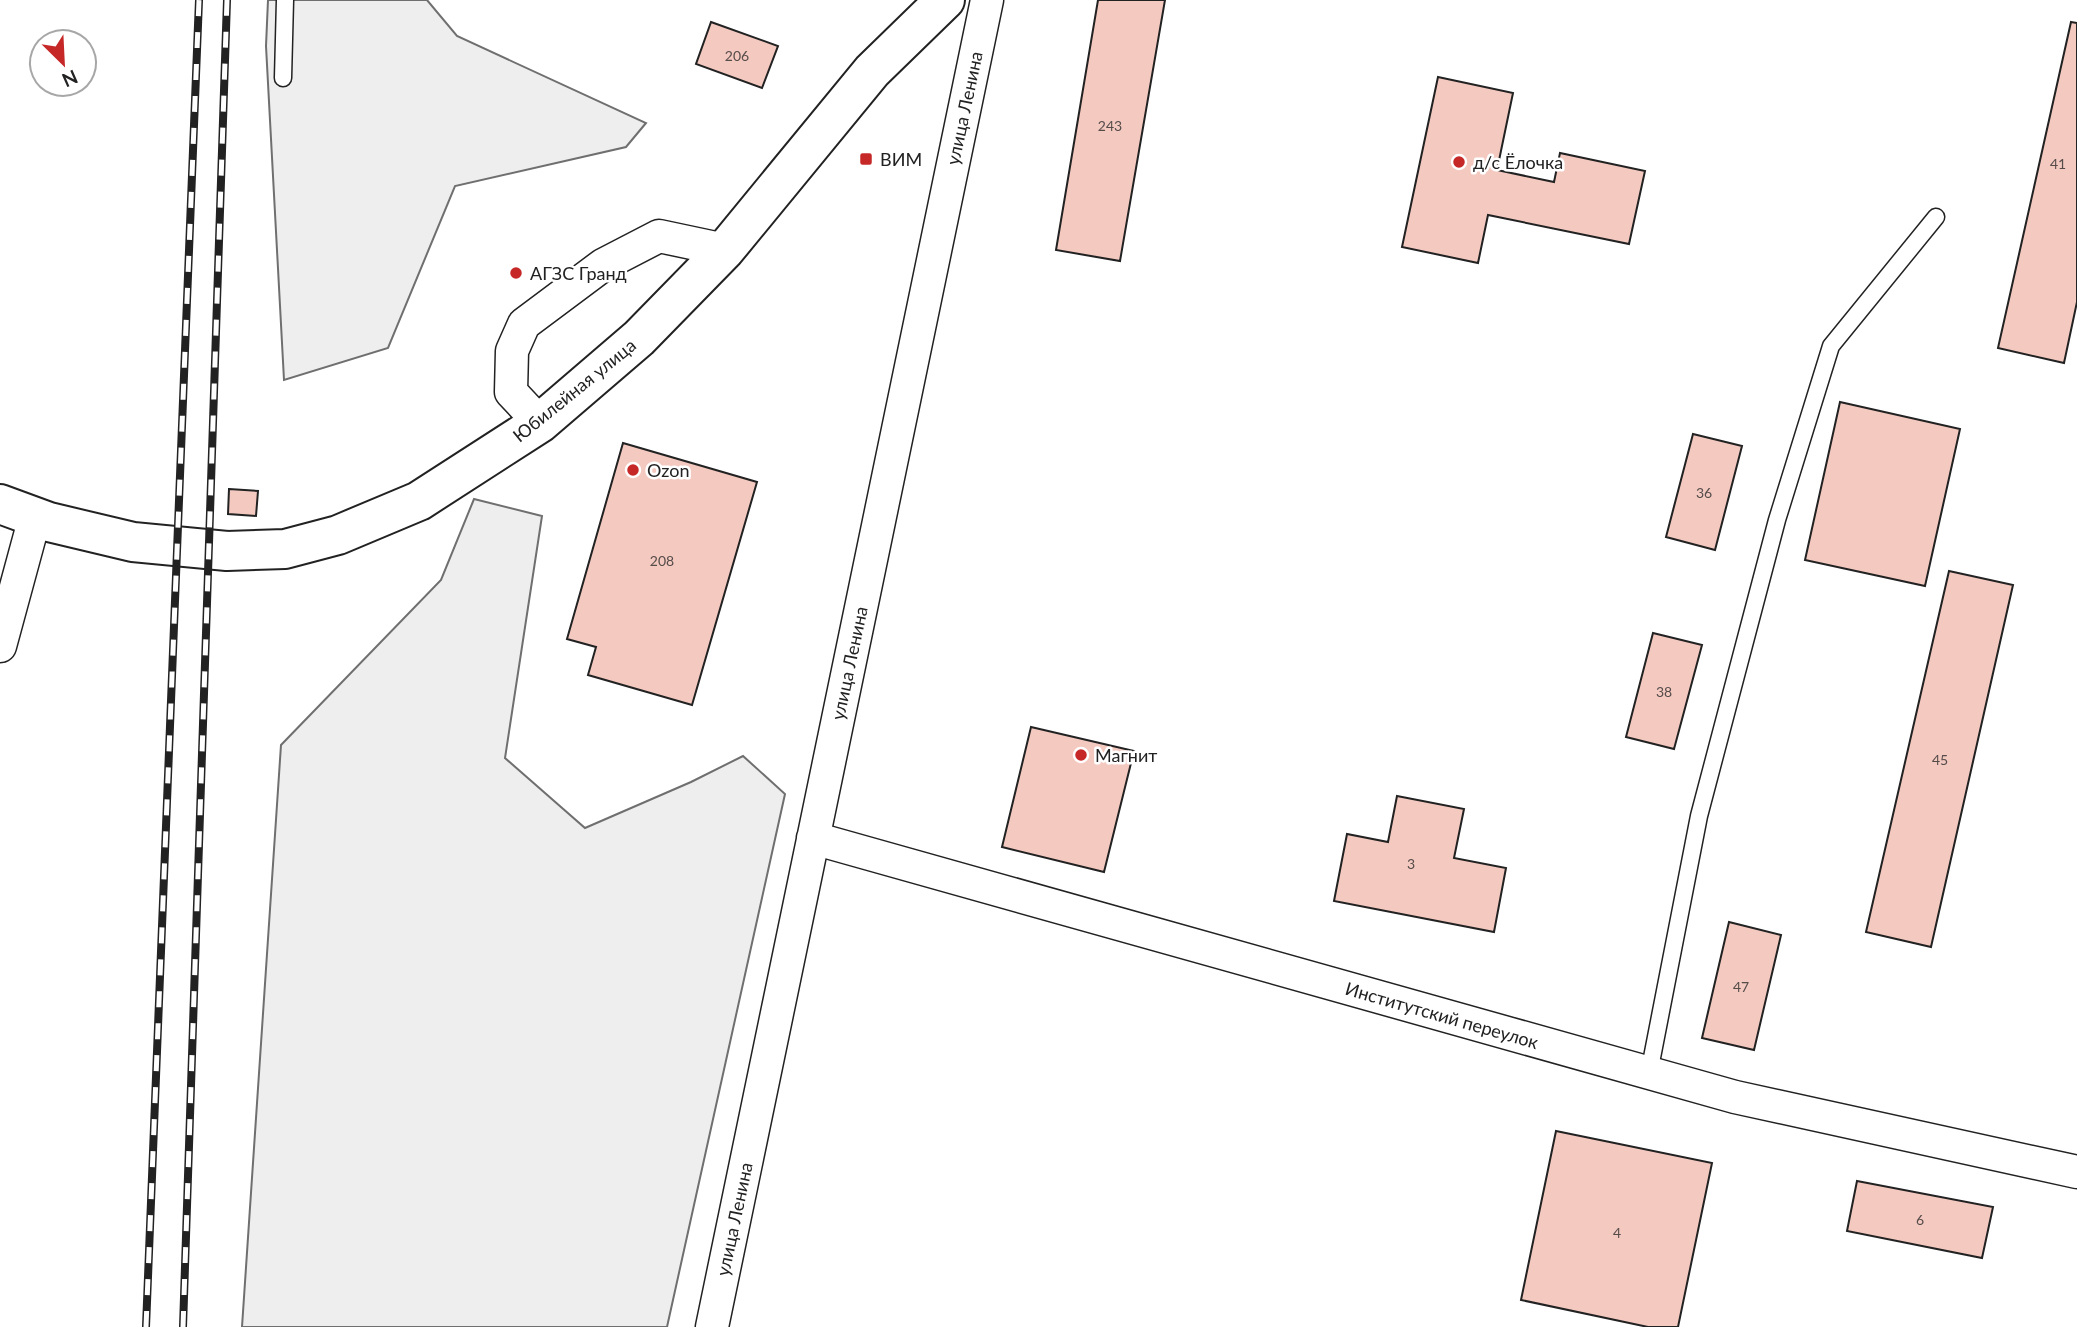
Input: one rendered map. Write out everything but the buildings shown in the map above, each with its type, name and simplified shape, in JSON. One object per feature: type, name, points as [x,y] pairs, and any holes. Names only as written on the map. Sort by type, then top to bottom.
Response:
[{"type":"main road","name":"Юбилейная улица","points":[[17,511],[133,542],[227,551],[285,549],[338,535],[419,501],[540,423],[639,338],[725,250],[872,71],[946,0]]},
{"type":"street","name":"улица Ленина","points":[[712,1327],[986,0]]},
{"type":"street","points":[[540,423],[511,392],[512,351],[524,324],[603,265],[659,236],[725,250]]},
{"type":"street","points":[[0,646],[17,511]]},
{"type":"street","name":"Институтский переулок","points":[[813,838],[1735,1097],[2077,1172]]},
{"type":"lane","points":[[283,78],[285,0]]},
{"type":"lane","points":[[1649,1073],[1699,816],[1777,520],[1831,346],[1936,217]]},
{"type":"shaded area","points":[[268,0],[427,0],[457,36],[646,123],[626,147],[455,186],[388,348],[284,380],[266,46]]},
{"type":"shaded area","points":[[474,499],[542,516],[505,758],[585,828],[743,756],[785,794],[667,1327],[242,1327],[281,745],[441,580]]},
{"type":"railway","points":[[146,1327],[199,0]]},
{"type":"railway","points":[[183,1327],[227,0]]},
{"type":"place","name":"ВИМ","points":[[866,159]]},
{"type":"place","name":"д/с Ёлочка","points":[[1459,162]]},
{"type":"place","name":"АГЗС Гранд","points":[[516,273]]},
{"type":"place","name":"Ozon","points":[[633,470]]},
{"type":"place","name":"Магнит","points":[[1081,755]]}]
